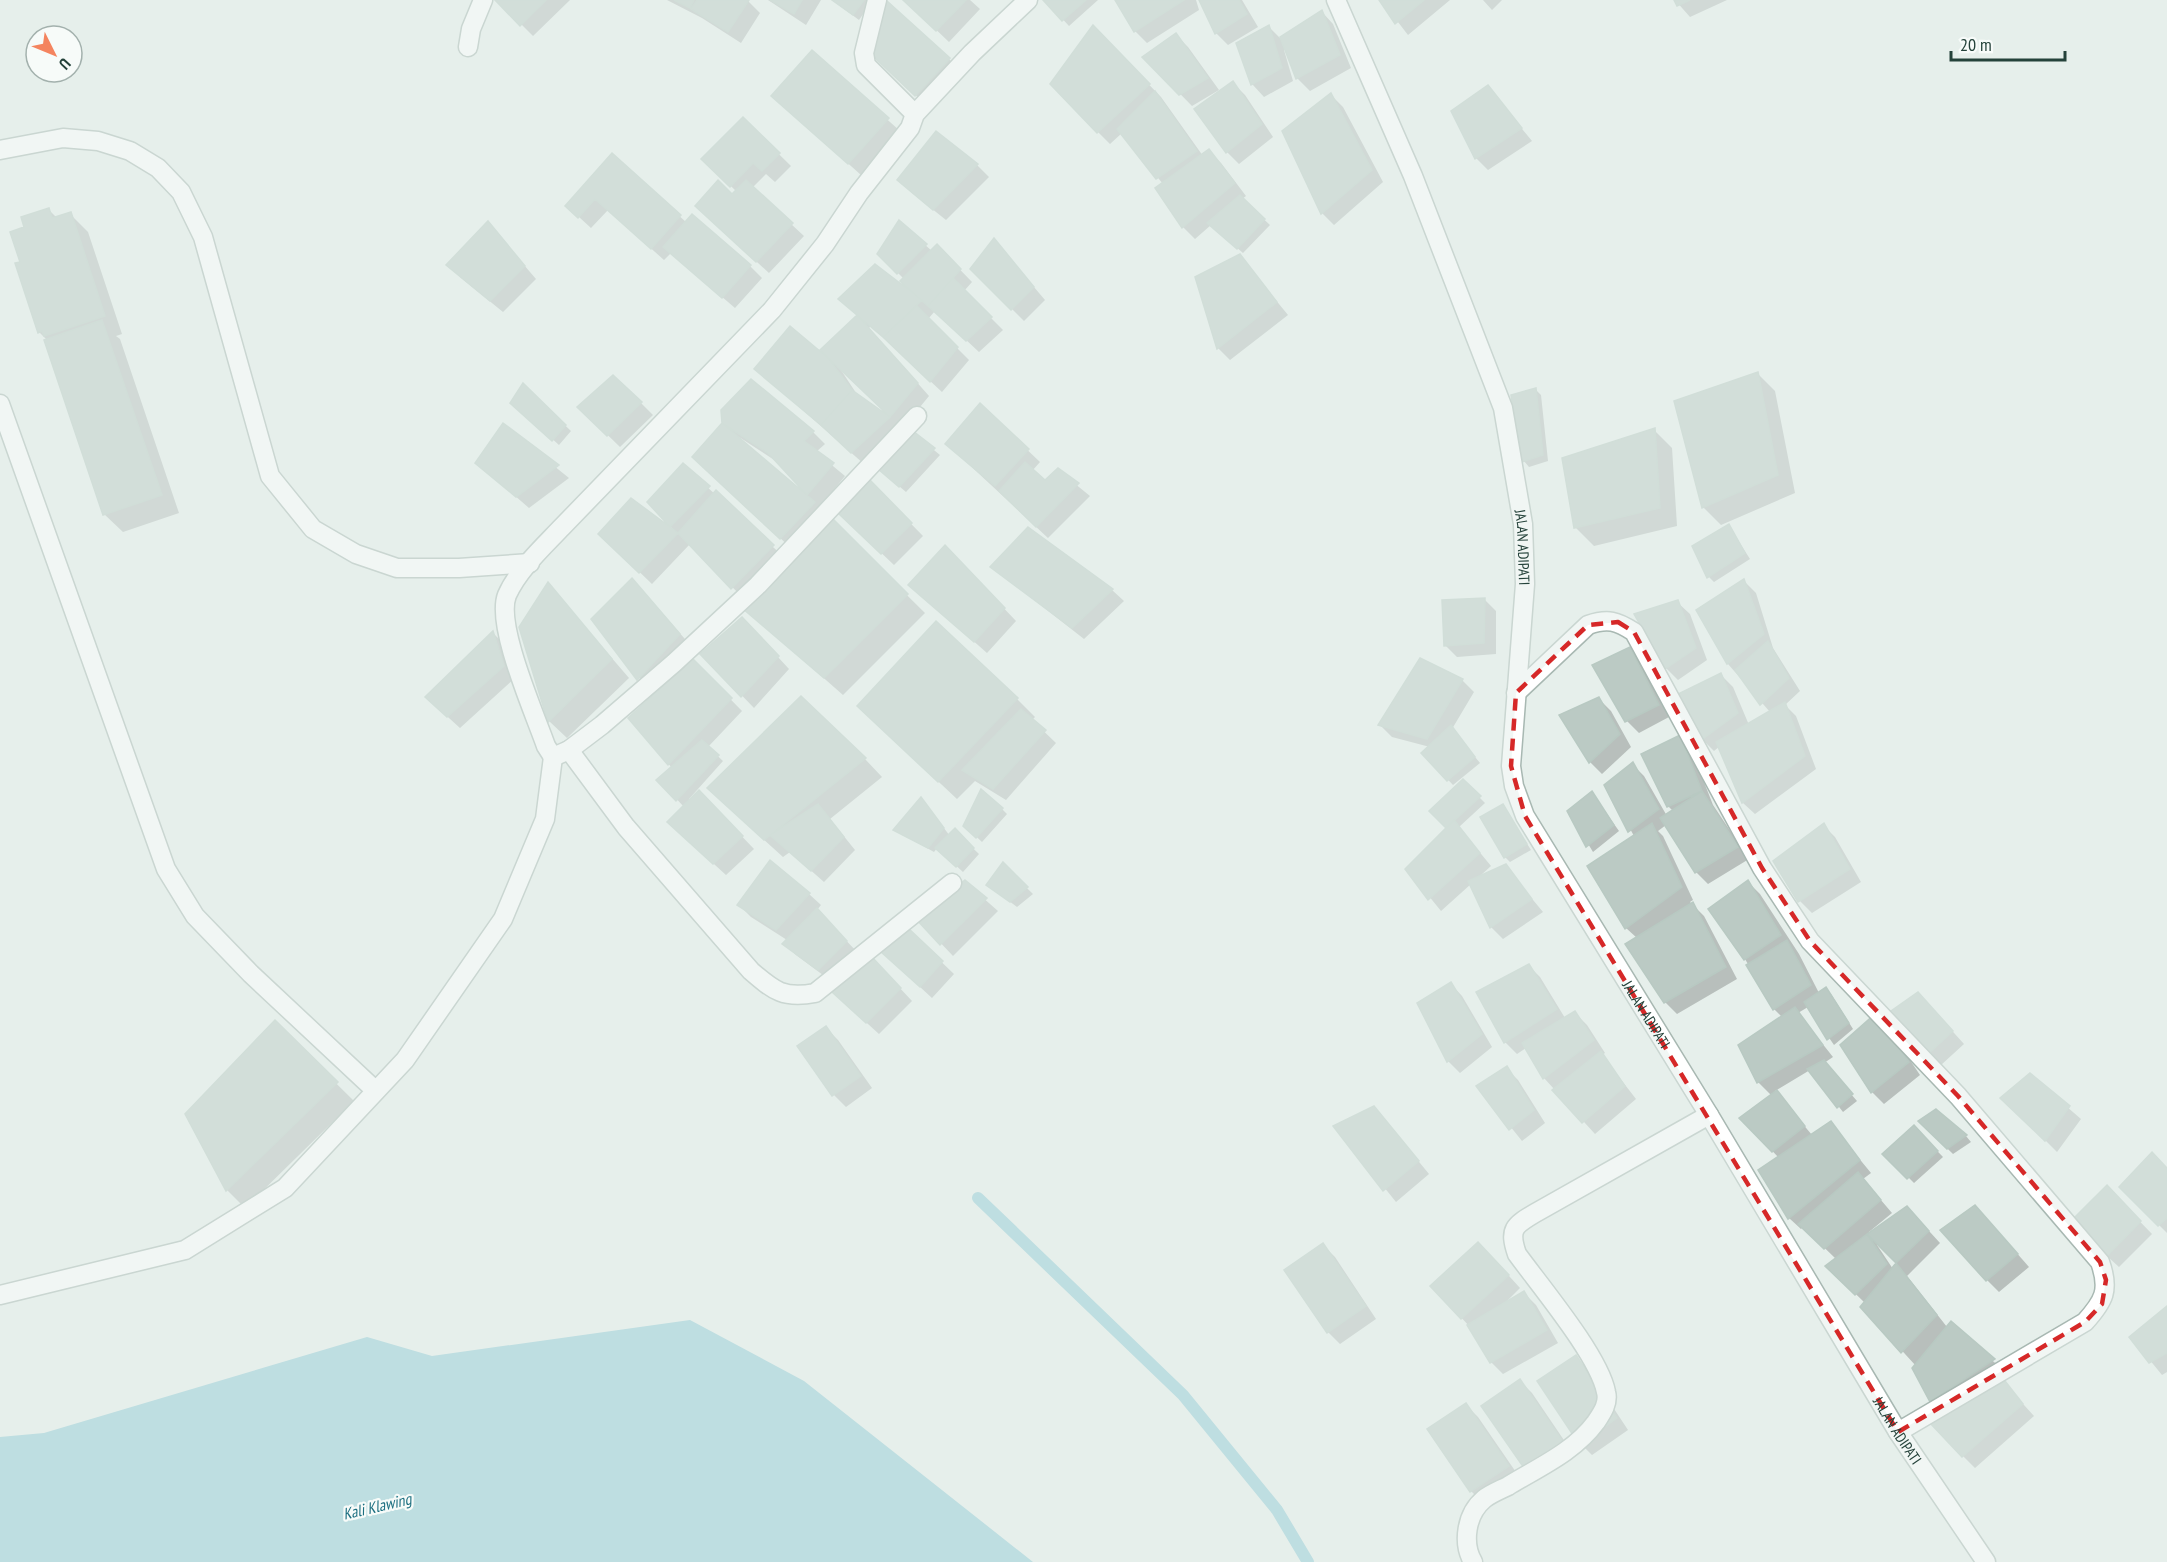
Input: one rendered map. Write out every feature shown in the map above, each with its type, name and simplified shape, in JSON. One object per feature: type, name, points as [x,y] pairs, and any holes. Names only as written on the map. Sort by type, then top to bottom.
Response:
[{"type":"street","points":[[468,47],[471,29],[483,0]]},
{"type":"street","points":[[877,0],[864,53],[866,65],[915,114]]},
{"type":"street","points":[[952,883],[816,993],[799,996],[774,992],[751,971],[561,753],[546,746],[506,632],[506,597],[530,563],[772,310],[825,244],[859,193],[910,128],[915,114],[972,53],[1029,0]]},
{"type":"street","name":"JALAN ADIPATI","points":[[1336,0],[1443,251],[1503,408],[1523,524],[1525,584],[1511,766],[1514,786],[1525,816],[1709,1116],[1898,1432],[1986,1562]]},
{"type":"street","points":[[0,150],[63,138],[98,141],[140,157],[158,168],[181,192],[202,237],[270,476],[313,529],[356,554],[397,568],[459,568],[530,563]]},
{"type":"street","points":[[0,404],[166,869],[195,916],[251,974],[376,1091]]},
{"type":"street","points":[[0,1295],[184,1250],[285,1188],[405,1060],[503,919],[545,819],[561,753],[674,663],[758,585],[917,416]]},
{"type":"street","points":[[1516,693],[1588,625],[1604,620],[1618,622],[1634,632],[1762,868],[1810,941],[1958,1096],[2100,1262],[2106,1280],[2102,1304],[2085,1322],[1898,1432]]},
{"type":"street","points":[[1473,1562],[1467,1551],[1467,1533],[1472,1514],[1484,1499],[1568,1451],[1586,1435],[1604,1410],[1606,1402],[1607,1393],[1590,1355],[1517,1254],[1512,1236],[1513,1230],[1519,1223],[1537,1212],[1709,1116]]},
{"type":"highlighted area","points":[[1618,622],[1634,632],[1762,868],[1810,941],[1958,1096],[2100,1262],[2106,1280],[2102,1304],[2085,1322],[1898,1432],[1525,816],[1511,766],[1516,693],[1588,625]]},
{"type":"water","name":"Kali Klawing","points":[[690,1320],[804,1381],[1033,1562],[0,1562],[0,1437],[44,1433],[367,1337],[432,1356]]},
{"type":"building","points":[[495,0],[546,0],[520,26]]},
{"type":"building","points":[[674,0],[694,0],[690,8]]},
{"type":"building","points":[[697,0],[749,0],[728,32],[691,9]]},
{"type":"building","points":[[770,0],[802,0],[794,14]]},
{"type":"building","points":[[832,0],[864,0],[853,15]]},
{"type":"building","points":[[903,0],[966,0],[936,31]]},
{"type":"building","points":[[1043,0],[1086,0],[1062,21]]},
{"type":"building","points":[[1115,0],[1184,0],[1134,32]]},
{"type":"building","points":[[1199,0],[1239,0],[1247,14],[1215,34]]},
{"type":"building","points":[[1379,0],[1424,0],[1395,24]]},
{"type":"building","points":[[1674,0],[1690,0],[1677,6]]},
{"type":"building","points":[[887,1],[950,58],[915,96],[872,55]]},
{"type":"building","points":[[1322,10],[1340,55],[1296,79],[1280,37]]},
{"type":"building","points":[[1093,25],[1150,84],[1097,133],[1050,84]]},
{"type":"building","points":[[1269,25],[1282,68],[1251,85],[1236,43]]},
{"type":"building","points":[[1176,33],[1208,78],[1179,95],[1142,57]]},
{"type":"building","points":[[812,50],[889,118],[848,164],[771,96]]},
{"type":"building","points":[[1233,81],[1262,124],[1226,153],[1194,109]]},
{"type":"building","points":[[1488,85],[1522,128],[1475,159],[1451,111]]},
{"type":"building","points":[[1155,91],[1197,151],[1156,179],[1117,129]]},
{"type":"building","points":[[1331,93],[1372,170],[1321,214],[1282,131]]},
{"type":"building","points":[[743,117],[780,153],[762,171],[753,163],[730,187],[701,159]]},
{"type":"building","points":[[936,131],[978,164],[933,210],[897,180]]},
{"type":"building","points":[[1209,149],[1235,183],[1182,228],[1155,188]]},
{"type":"building","points":[[612,153],[681,215],[651,249],[595,199],[578,218],[565,206]]},
{"type":"building","points":[[718,180],[732,194],[746,180],[793,223],[756,262],[695,206]]},
{"type":"building","points":[[1240,195],[1265,219],[1237,249],[1207,223]]},
{"type":"building","points":[[49,208],[52,218],[71,212],[105,316],[44,336],[42,331],[38,333],[15,263],[20,262],[10,232],[24,227],[21,217]]},
{"type":"building","points":[[692,214],[751,265],[722,298],[663,247]]},
{"type":"building","points":[[899,220],[927,244],[897,274],[877,254]]},
{"type":"building","points":[[488,221],[525,266],[490,301],[446,265]]},
{"type":"building","points":[[994,238],[1034,287],[1011,310],[970,269]]},
{"type":"building","points":[[937,244],[961,269],[928,306],[900,281]]},
{"type":"building","points":[[1240,254],[1277,302],[1217,349],[1195,277]]},
{"type":"building","points":[[875,264],[922,300],[883,337],[838,299]]},
{"type":"building","points":[[953,278],[992,317],[966,341],[928,306]]},
{"type":"building","points":[[917,306],[958,347],[930,382],[883,337]]},
{"type":"building","points":[[857,315],[918,383],[890,417],[820,350]]},
{"type":"building","points":[[102,320],[162,495],[103,515],[44,340]]},
{"type":"building","points":[[790,326],[828,358],[852,390],[821,425],[754,369]]},
{"type":"building","points":[[1758,372],[1778,475],[1702,508],[1674,401]]},
{"type":"building","points":[[613,375],[642,402],[607,436],[577,407]]},
{"type":"building","points":[[751,379],[814,431],[804,441],[834,463],[807,495],[768,453],[722,423],[721,410]]},
{"type":"building","points":[[523,383],[566,425],[552,441],[510,403]]},
{"type":"building","points":[[1536,388],[1543,455],[1522,462],[1511,395]]},
{"type":"building","points":[[852,390],[890,417],[851,453],[821,425]]},
{"type":"building","points":[[980,403],[1029,449],[995,486],[945,444]]},
{"type":"building","points":[[503,423],[559,465],[516,497],[475,463]]},
{"type":"building","points":[[722,423],[815,502],[780,539],[692,457]]},
{"type":"building","points":[[1655,428],[1660,508],[1574,528],[1562,458]]},
{"type":"building","points":[[913,431],[935,448],[899,487],[878,469]]},
{"type":"building","points":[[1025,462],[1045,480],[1058,468],[1079,483],[1036,527],[999,491]]},
{"type":"building","points":[[683,463],[710,486],[670,527],[647,502]]},
{"type":"building","points":[[869,479],[912,523],[881,554],[839,514]]},
{"type":"building","points":[[716,490],[774,545],[731,589],[678,533]]},
{"type":"building","points":[[631,498],[678,533],[639,573],[598,534]]},
{"type":"building","points":[[830,516],[908,594],[824,678],[742,608]]},
{"type":"building","points":[[1729,524],[1745,553],[1707,578],[1692,546]]},
{"type":"building","points":[[1028,527],[1113,589],[1072,628],[990,567]]},
{"type":"building","points":[[945,545],[1005,608],[974,642],[908,585]]},
{"type":"building","points":[[632,578],[680,634],[637,680],[591,619]]},
{"type":"building","points":[[1744,579],[1764,634],[1727,664],[1696,610]]},
{"type":"building","points":[[548,582],[612,659],[548,722],[519,627]]},
{"type":"building","points":[[1485,598],[1484,643],[1444,646],[1442,600]]},
{"type":"building","points":[[1678,600],[1696,648],[1665,669],[1634,614]]},
{"type":"building","points":[[742,617],[779,656],[741,697],[700,654]]},
{"type":"building","points":[[936,621],[1018,698],[938,782],[857,706]]},
{"type":"building","points":[[493,631],[504,666],[447,717],[425,697]]},
{"type":"building","points":[[1768,641],[1789,678],[1760,705],[1735,670]]},
{"type":"building","points":[[1630,647],[1659,705],[1625,722],[1592,665]]},
{"type":"building","points":[[1420,658],[1463,679],[1427,739],[1378,725]]},
{"type":"building","points":[[693,659],[732,698],[668,765],[628,718]]},
{"type":"building","points":[[1721,673],[1738,713],[1701,740],[1678,694]]},
{"type":"building","points":[[801,696],[866,758],[764,840],[707,788]]},
{"type":"building","points":[[1599,697],[1620,734],[1589,763],[1559,715]]},
{"type":"building","points":[[1785,702],[1805,756],[1742,803],[1716,742]]},
{"type":"building","points":[[1021,709],[1046,730],[993,789],[962,770]]},
{"type":"building","points":[[1451,725],[1475,757],[1447,781],[1421,753]]},
{"type":"building","points":[[1680,735],[1702,791],[1667,807],[1641,754]]},
{"type":"building","points":[[702,740],[719,755],[676,801],[656,780]]},
{"type":"building","points":[[1633,762],[1659,809],[1628,832],[1604,785]]},
{"type":"building","points":[[1463,779],[1481,796],[1446,828],[1429,811]]},
{"type":"building","points":[[981,789],[1003,808],[976,838],[963,826]]},
{"type":"building","points":[[699,790],[743,836],[713,864],[667,822]]},
{"type":"building","points":[[1592,791],[1614,825],[1586,847],[1567,811]]},
{"type":"building","points":[[1702,791],[1738,847],[1695,873],[1660,818]]},
{"type":"building","points":[[921,797],[944,828],[928,848],[893,830]]},
{"type":"building","points":[[818,804],[844,837],[811,871],[770,835]]},
{"type":"building","points":[[1503,804],[1527,844],[1504,858],[1480,817]]},
{"type":"building","points":[[1454,820],[1480,853],[1428,900],[1405,869]]},
{"type":"building","points":[[1652,823],[1682,887],[1625,929],[1587,866]]},
{"type":"building","points":[[1824,823],[1850,869],[1798,902],[1773,861]]},
{"type":"building","points":[[955,828],[974,848],[956,867],[935,848]]},
{"type":"building","points":[[770,860],[810,893],[776,930],[737,905]]},
{"type":"building","points":[[1003,862],[1028,887],[1010,902],[986,885]]},
{"type":"building","points":[[1506,864],[1532,899],[1490,928],[1468,881]]},
{"type":"building","points":[[965,880],[987,898],[940,945],[917,920]]},
{"type":"building","points":[[1748,880],[1781,935],[1744,960],[1708,909]]},
{"type":"building","points":[[1693,902],[1726,967],[1664,1003],[1625,944]]},
{"type":"building","points":[[817,908],[847,941],[818,970],[782,944]]},
{"type":"building","points":[[907,927],[943,961],[920,987],[880,951]]},
{"type":"building","points":[[1787,940],[1811,985],[1773,1010],[1746,965]]},
{"type":"building","points":[[871,956],[901,988],[866,1023],[832,992]]},
{"type":"building","points":[[1529,964],[1557,1009],[1504,1043],[1476,992]]},
{"type":"building","points":[[1451,982],[1482,1034],[1447,1062],[1417,1003]]},
{"type":"building","points":[[1826,987],[1849,1023],[1827,1040],[1804,1002]]},
{"type":"building","points":[[1918,992],[1953,1031],[1928,1054],[1888,1013]]},
{"type":"building","points":[[1795,1007],[1823,1045],[1757,1083],[1738,1045]]},
{"type":"building","points":[[1575,1011],[1594,1040],[1543,1079],[1522,1043]]},
{"type":"building","points":[[1876,1013],[1909,1062],[1871,1093],[1840,1045]]},
{"type":"building","points":[[275,1020],[338,1082],[226,1191],[185,1114]]},
{"type":"building","points":[[826,1026],[861,1076],[832,1096],[797,1046]]},
{"type":"building","points":[[1601,1051],[1625,1086],[1582,1123],[1552,1090]]},
{"type":"building","points":[[1824,1060],[1853,1094],[1837,1108],[1807,1069]]},
{"type":"building","points":[[1507,1066],[1534,1110],[1509,1130],[1476,1086]]},
{"type":"building","points":[[2030,1073],[2070,1106],[2045,1141],[2000,1098]]},
{"type":"building","points":[[1777,1090],[1805,1126],[1772,1152],[1739,1118]]},
{"type":"building","points":[[1374,1106],[1419,1161],[1383,1191],[1333,1126]]},
{"type":"building","points":[[1936,1109],[1967,1135],[1947,1149],[1918,1121]]},
{"type":"building","points":[[1831,1121],[1860,1160],[1788,1219],[1758,1170]]},
{"type":"building","points":[[1914,1125],[1938,1151],[1907,1179],[1882,1154]]},
{"type":"building","points":[[2152,1152],[2167,1168],[2167,1218],[2158,1226],[2119,1187]]},
{"type":"building","points":[[1858,1172],[1881,1200],[1824,1249],[1798,1224]]},
{"type":"building","points":[[2107,1185],[2141,1221],[2106,1257],[2074,1218]]},
{"type":"building","points":[[1975,1205],[2018,1254],[1986,1281],[1940,1230]]},
{"type":"building","points":[[1907,1206],[1929,1231],[1896,1263],[1867,1234]]},
{"type":"building","points":[[1867,1234],[1887,1264],[1855,1295],[1825,1266]]},
{"type":"building","points":[[1478,1242],[1509,1275],[1461,1319],[1430,1286]]},
{"type":"building","points":[[1323,1243],[1366,1306],[1327,1333],[1284,1270]]},
{"type":"building","points":[[1896,1263],[1937,1315],[1901,1353],[1860,1307]]},
{"type":"building","points":[[1524,1291],[1547,1330],[1490,1363],[1467,1325]]},
{"type":"building","points":[[2167,1306],[2167,1353],[2149,1363],[2129,1337]]},
{"type":"building","points":[[1951,1321],[1995,1359],[1930,1402],[1912,1368]]},
{"type":"building","points":[[1576,1355],[1617,1418],[1579,1444],[1537,1381]]},
{"type":"building","points":[[1520,1379],[1563,1442],[1524,1468],[1481,1406]]},
{"type":"building","points":[[2005,1381],[2023,1404],[1962,1457],[1929,1422]]},
{"type":"building","points":[[1466,1403],[1509,1466],[1470,1492],[1427,1429]]},
{"type":"waterway","points":[[978,1198],[1183,1395],[1277,1510],[1308,1562]]}]
